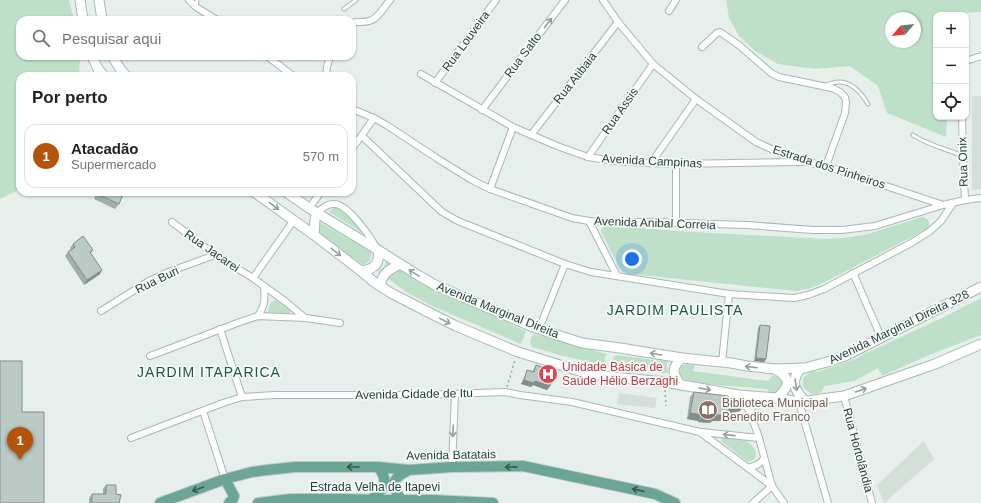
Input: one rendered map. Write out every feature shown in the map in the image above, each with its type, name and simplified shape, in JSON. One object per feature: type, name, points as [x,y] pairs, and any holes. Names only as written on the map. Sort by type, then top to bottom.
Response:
[{"type":"main road","points":[[80,0],[82,16]]},
{"type":"main road","points":[[99,0],[101,16]]},
{"type":"main road","points":[[94,60],[101,72]]},
{"type":"main road","points":[[115,60],[123,72]]},
{"type":"main road","points":[[260,196],[391,293],[456,326],[518,352],[586,373],[665,382],[739,395],[777,398],[802,402],[844,396],[935,364],[981,344]]},
{"type":"main road","name":"Avenida Marginal Direita","points":[[292,196],[435,285],[539,329],[582,342],[682,358],[722,362]]},
{"type":"main road","points":[[313,210],[314,235]]},
{"type":"main road","points":[[361,271],[369,270],[375,265],[379,257],[378,250]]},
{"type":"main road","points":[[380,286],[384,274],[400,264]]},
{"type":"main road","name":"Avenida Marginal Direita 328","points":[[722,362],[775,369],[801,368],[827,362],[844,356],[981,287]]},
{"type":"main road","points":[[681,385],[676,379],[674,373],[676,364],[682,358]]},
{"type":"main road","points":[[801,368],[794,380],[795,387],[802,402]]},
{"type":"main road","points":[[775,369],[782,373],[786,378],[788,385],[786,390],[777,398]]},
{"type":"main road","name":"Avenida Batatais","points":[[160,503],[225,479],[252,472],[295,467],[378,467],[409,470],[452,467],[523,466],[655,494],[675,503]]},
{"type":"main road","points":[[370,500],[382,490],[385,484],[383,474],[378,467]]},
{"type":"main road","points":[[401,500],[393,486],[398,476],[409,470]]},
{"type":"main road","points":[[225,479],[234,496],[229,503]]},
{"type":"main road","name":"Estrada Velha de Itapevi","points":[[258,503],[339,498],[493,503]]},
{"type":"street","points":[[188,0],[197,3],[212,16]]},
{"type":"street","points":[[356,21],[367,22],[372,20],[390,0]]},
{"type":"street","name":"Rua Louveira","points":[[435,83],[496,0]]},
{"type":"street","name":"Rua Salto","points":[[482,110],[565,0]]},
{"type":"street","name":"Estrada dos Pinheiros","points":[[603,0],[618,22],[653,64],[696,100],[756,142],[780,153],[807,162],[826,166],[943,205]]},
{"type":"street","points":[[670,11],[676,0]]},
{"type":"street","name":"Rua Atibaia","points":[[531,135],[618,22]]},
{"type":"street","points":[[702,47],[720,32],[740,46],[771,73],[779,77],[832,88],[840,92],[845,97],[845,113],[826,166]]},
{"type":"street","points":[[969,60],[981,56]]},
{"type":"street","points":[[272,60],[288,72]]},
{"type":"street","points":[[326,72],[329,60]]},
{"type":"street","name":"Rua Assis","points":[[588,157],[653,64]]},
{"type":"street","name":"Avenida Campinas","points":[[421,74],[513,127],[588,157],[607,160],[676,164],[807,162]]},
{"type":"street","points":[[651,163],[696,100]]},
{"type":"street","name":"Avenida Anibal Correia","points":[[356,111],[388,126],[449,166],[490,189],[572,218],[590,221],[747,225],[798,229],[842,230],[875,226],[943,205],[981,198]]},
{"type":"street","points":[[356,144],[374,118]]},
{"type":"street","name":"Rua Onix","points":[[962,120],[962,156],[965,200]]},
{"type":"street","points":[[490,189],[513,127]]},
{"type":"street","points":[[362,136],[442,212],[458,221],[565,264],[592,272],[729,294],[794,298],[824,289],[913,242],[930,231],[940,221],[953,203]]},
{"type":"street","points":[[676,164],[676,223]]},
{"type":"street","points":[[313,210],[319,196]]},
{"type":"street","name":"Avenida Marginal Direita","points":[[313,210],[332,204],[340,205],[349,212],[370,236],[378,250]]},
{"type":"street","points":[[253,278],[294,220]]},
{"type":"street","points":[[590,221],[617,276]]},
{"type":"street","name":"Rua Jacarei","points":[[172,222],[215,255],[253,278],[306,318]]},
{"type":"street","name":"Rua Buri","points":[[101,311],[149,281],[171,271],[215,255]]},
{"type":"street","points":[[539,329],[565,264]]},
{"type":"street","points":[[853,273],[881,337]]},
{"type":"street","points":[[258,316],[263,309],[265,301],[264,287]]},
{"type":"street","points":[[722,362],[729,294]]},
{"type":"street","points":[[150,356],[258,316],[306,318],[340,323]]},
{"type":"street","points":[[220,329],[242,398]]},
{"type":"street","name":"Avenida Cidade de Itu","points":[[131,438],[223,403],[242,398],[275,395],[455,394],[505,392],[572,402],[700,432],[759,438]]},
{"type":"street","points":[[452,467],[455,394]]},
{"type":"street","points":[[739,395],[750,412],[759,438],[772,486],[753,503]]},
{"type":"street","points":[[750,412],[756,396]]},
{"type":"street","name":"Rua Hortolândia","points":[[844,396],[872,503]]},
{"type":"street","points":[[802,402],[828,503]]},
{"type":"street","points":[[203,411],[225,479]]},
{"type":"street","name":"Avenida Cidade de Itu","points":[[700,432],[772,486],[784,503]]},
{"type":"street","points":[[748,468],[759,464],[764,458]]},
{"type":"lane","points":[[344,9],[356,0]]},
{"type":"lane","points":[[823,86],[838,82],[845,82],[860,93],[868,104]]},
{"type":"lane","points":[[913,135],[962,156]]},
{"type":"path","points":[[505,392],[518,352]]},
{"type":"path","points":[[665,382],[666,406]]},
{"type":"shaded area","points":[[972,96],[981,96],[981,189],[972,190]]},
{"type":"shaded area","points":[[619,393],[657,398],[655,408],[617,404]]},
{"type":"shaded area","points":[[924,441],[934,459],[884,503],[877,485]]},
{"type":"green space","points":[[0,0],[69,0],[73,16],[16,16],[16,60],[80,60],[79,72],[16,72],[16,191],[0,199]]},
{"type":"green space","points":[[726,0],[981,0],[981,12],[933,12],[933,120],[947,120],[946,137],[887,113],[878,86],[850,66],[815,69],[778,64],[755,51],[739,36],[729,18]]},
{"type":"green space","points":[[335,207],[338,207],[350,217],[363,233],[329,212]]},
{"type":"green space","points":[[922,217],[929,222],[927,229],[825,282],[811,288],[796,291],[630,274],[624,272],[620,268],[601,232],[605,225],[677,231],[827,239],[868,234]]},
{"type":"green space","points":[[319,222],[371,252],[368,262],[363,265],[323,236],[320,232]]},
{"type":"green space","points":[[386,259],[413,279],[434,290],[526,331],[521,344],[430,305],[408,293],[377,271],[384,267]]},
{"type":"green space","points":[[981,298],[981,335],[929,355],[882,376],[878,368],[854,381],[825,386],[821,393],[817,394],[810,393],[803,387],[803,378],[810,373],[856,359]]},
{"type":"green space","points":[[276,300],[290,309],[290,313],[271,314],[268,311],[272,301]]},
{"type":"green space","points":[[534,334],[607,354],[604,365],[563,356],[532,347],[530,340]]},
{"type":"green space","points":[[617,355],[661,361],[664,358],[669,359],[667,364],[668,373],[661,373],[659,370],[616,365],[613,360]]},
{"type":"green space","points":[[687,364],[695,365],[693,371],[768,381],[772,376],[780,378],[783,386],[776,394],[770,393],[767,389],[694,383],[680,376],[682,366]]},
{"type":"green space","points":[[730,437],[742,439],[751,444],[755,451],[755,458],[748,462],[722,442],[722,438]]},
{"type":"building","points":[[101,196],[122,196],[119,204]]},
{"type":"building","points":[[83,236],[93,250],[90,252],[102,270],[87,280],[68,252],[75,247],[73,244]]},
{"type":"building","points":[[760,325],[770,326],[766,359],[756,358]]},
{"type":"building","points":[[0,361],[22,361],[22,412],[44,412],[44,503],[0,503]]},
{"type":"building","points":[[536,365],[554,371],[550,386],[535,381],[534,383],[524,380],[527,370],[534,372]]},
{"type":"building","name":"Biblioteca Municipal Benedito Franco","points":[[694,392],[728,396],[729,403],[743,402],[744,405],[728,410],[728,412],[724,415],[716,415],[714,418],[702,417],[702,415],[690,413]]},
{"type":"building","points":[[106,485],[116,485],[116,494],[121,495],[119,503],[92,503],[92,494],[106,494]]},
{"type":"place","name":"Unidade Básica de Saúde Hélio Berzaghi","points":[[548,374]]},
{"type":"place","name":"Biblioteca Municipal Benedito Franco","points":[[708,410]]},
{"type":"place","name":"Atacadão","points":[[20,460]]},
{"type":"district","name":"JARDIM PAULISTA","points":[[675,310]]},
{"type":"district","name":"JARDIM ITAPARICA","points":[[209,372]]}]
